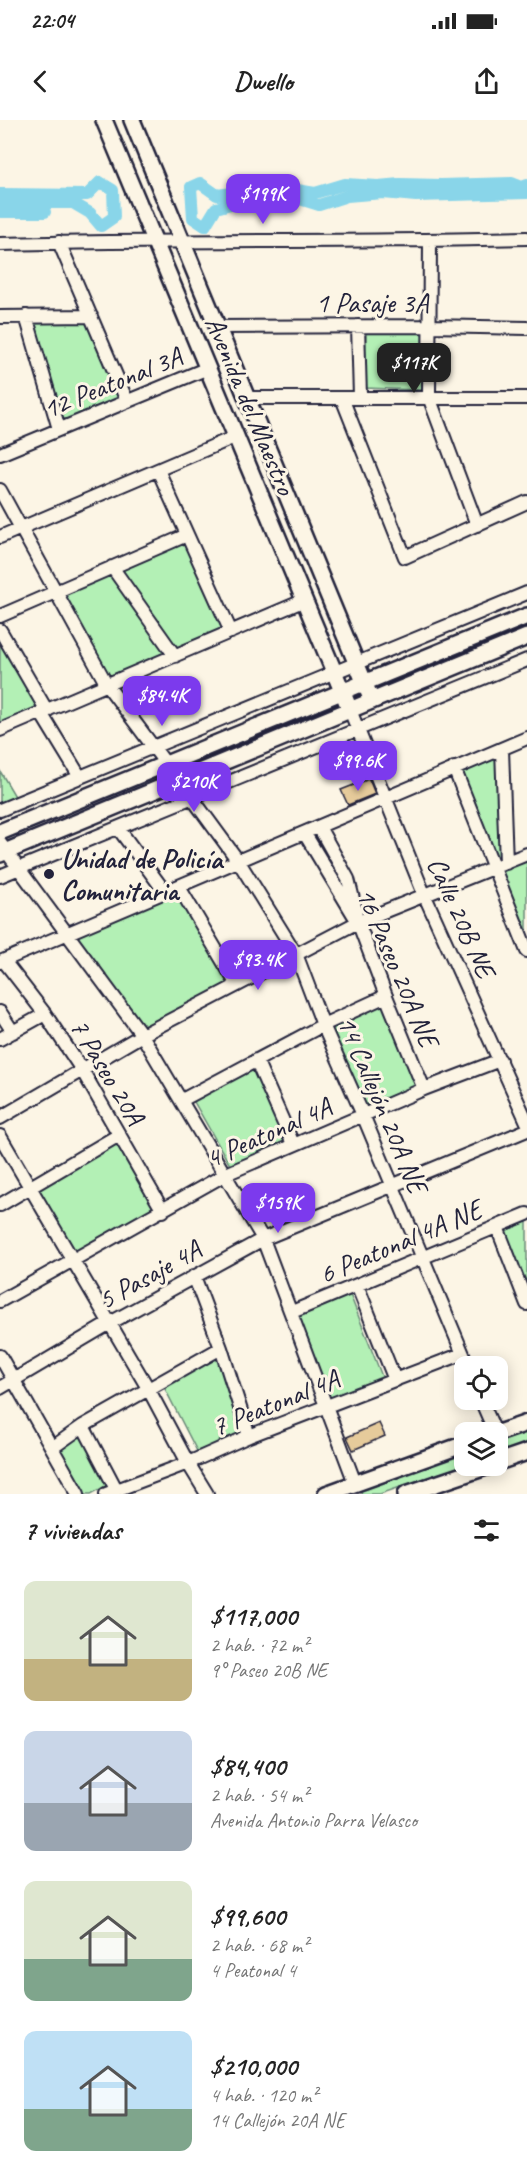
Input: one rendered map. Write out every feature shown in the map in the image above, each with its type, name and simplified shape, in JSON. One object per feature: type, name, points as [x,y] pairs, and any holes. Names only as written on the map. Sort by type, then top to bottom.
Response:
[{"type":"street","name":"Avenida del Maestro","points":[[105,120],[350,710]]},
{"type":"street","name":"Avenida del Maestro","points":[[132,120],[372,701]]},
{"type":"street","points":[[128,176],[152,170]]},
{"type":"street","points":[[0,244],[181,240],[430,241],[527,238]]},
{"type":"street","points":[[430,241],[429,397],[477,525]]},
{"type":"street","points":[[59,242],[128,401]]},
{"type":"street","points":[[26,316],[59,429]]},
{"type":"street","points":[[0,317],[91,316]]},
{"type":"street","points":[[358,326],[360,397]]},
{"type":"street","name":"1 Pasaje 3A","points":[[218,327],[527,328]]},
{"type":"street","name":"12 Peatonal 3A","points":[[0,454],[208,368]]},
{"type":"street","points":[[248,398],[527,398]]},
{"type":"street","points":[[342,398],[405,557],[527,502]]},
{"type":"street","points":[[0,537],[237,436]]},
{"type":"street","points":[[158,470],[231,632]]},
{"type":"street","points":[[0,490],[107,685],[166,764]]},
{"type":"street","points":[[0,616],[187,535]]},
{"type":"street","points":[[112,567],[175,656]]},
{"type":"street","points":[[0,810],[527,592]]},
{"type":"street","points":[[0,730],[305,600]]},
{"type":"street","points":[[0,832],[527,616]]},
{"type":"street","points":[[0,630],[80,777]]},
{"type":"street","points":[[356,1488],[263,1239],[142,1035],[20,868],[2,849],[179,780],[527,637]]},
{"type":"street","points":[[0,876],[527,660]]},
{"type":"street","points":[[357,730],[372,701]]},
{"type":"street","name":"Calle 20B NE","points":[[350,710],[424,894],[527,1122]]},
{"type":"street","points":[[2,962],[527,738]]},
{"type":"street","points":[[502,749],[506,863]]},
{"type":"street","points":[[454,768],[527,951]]},
{"type":"street","name":"14 Callejón 20A NE","points":[[179,780],[239,862],[296,954],[323,1025],[393,1186],[462,1354]]},
{"type":"street","points":[[319,827],[348,879],[357,919]]},
{"type":"street","points":[[118,828],[165,892]]},
{"type":"street","name":"16 Paseo 20A NE","points":[[305,834],[357,919],[424,1089]]},
{"type":"street","points":[[0,1118],[142,1035],[296,954],[357,919],[527,854]]},
{"type":"street","points":[[179,887],[237,985]]},
{"type":"street","name":"7 Paseo 20A","points":[[2,962],[45,1014],[82,1070],[163,1211]]},
{"type":"street","points":[[182,1100],[323,1025],[386,996]]},
{"type":"street","points":[[0,1012],[13,1032]]},
{"type":"street","points":[[0,1039],[45,1014]]},
{"type":"street","points":[[256,1060],[293,1144]]},
{"type":"street","name":"4 Peatonal 4A","points":[[1,1298],[73,1261],[226,1174],[424,1089],[500,1060]]},
{"type":"street","name":"5 Pasaje 4A","points":[[0,1388],[110,1323],[263,1239],[527,1130]]},
{"type":"street","points":[[0,1205],[119,1135]]},
{"type":"street","points":[[0,1136],[149,1390],[207,1494]]},
{"type":"street","name":"6 Peatonal 4A NE","points":[[292,1312],[527,1214]]},
{"type":"street","points":[[497,1227],[527,1304]]},
{"type":"street","points":[[194,1276],[221,1348],[249,1436]]},
{"type":"street","points":[[357,1285],[395,1380]]},
{"type":"street","points":[[52,1448],[83,1426],[221,1348]]},
{"type":"street","name":"7 Peatonal 4A","points":[[111,1491],[188,1463],[249,1436],[462,1354]]},
{"type":"street","points":[[0,1356],[78,1494]]},
{"type":"street","points":[[508,1428],[527,1422]]},
{"type":"street","points":[[83,1426],[111,1491]]},
{"type":"street","points":[[326,1494],[356,1488],[454,1448]]},
{"type":"street","points":[[508,1459],[527,1452]]},
{"type":"street","points":[[406,1494],[459,1476]]},
{"type":"green space","points":[[26,316],[91,316],[127,401],[59,429]]},
{"type":"green space","points":[[366,331],[424,331],[422,390],[364,388]]},
{"type":"green space","points":[[188,536],[231,632],[107,684],[55,593]]},
{"type":"green space","points":[[0,630],[47,710],[0,730]]},
{"type":"green space","points":[[501,749],[506,863],[527,858],[527,950],[455,769]]},
{"type":"green space","points":[[0,771],[19,803],[0,810]]},
{"type":"green space","points":[[179,887],[237,985],[142,1035],[66,934]]},
{"type":"green space","points":[[386,996],[424,1089],[363,1115],[323,1025]]},
{"type":"green space","points":[[257,1064],[293,1139],[230,1165],[193,1100]]},
{"type":"green space","points":[[119,1135],[163,1211],[73,1261],[30,1187]]},
{"type":"green space","points":[[527,1219],[527,1297],[500,1229]]},
{"type":"green space","points":[[349,1292],[383,1379],[330,1400],[297,1313]]},
{"type":"green space","points":[[221,1349],[248,1435],[199,1455],[162,1383]]},
{"type":"green space","points":[[83,1429],[113,1482],[91,1494],[84,1494],[52,1448]]},
{"type":"green space","points":[[527,1429],[527,1443],[508,1450],[508,1436]]},
{"type":"green space","points":[[454,1454],[454,1469],[380,1494],[361,1494],[362,1488]]},
{"type":"building","points":[[369,779],[375,794],[348,805],[341,790]]},
{"type":"building","points":[[379,1423],[385,1436],[353,1450],[347,1437]]},
{"type":"waterway","points":[[0,194],[87,195],[100,182],[113,190],[114,217],[101,226],[90,213],[73,203],[0,202]]},
{"type":"waterway","points":[[527,185],[522,187],[512,183],[378,186],[345,184],[315,193],[279,187],[217,195],[200,183],[191,187],[193,218],[205,226],[216,208],[253,198],[290,196],[319,205],[347,196],[383,193],[416,196],[527,193]]},
{"type":"waterway","points":[[0,212],[45,212]]},
{"type":"place","name":"Unidad de Policía Comunitaria","points":[[49,874]]}]
